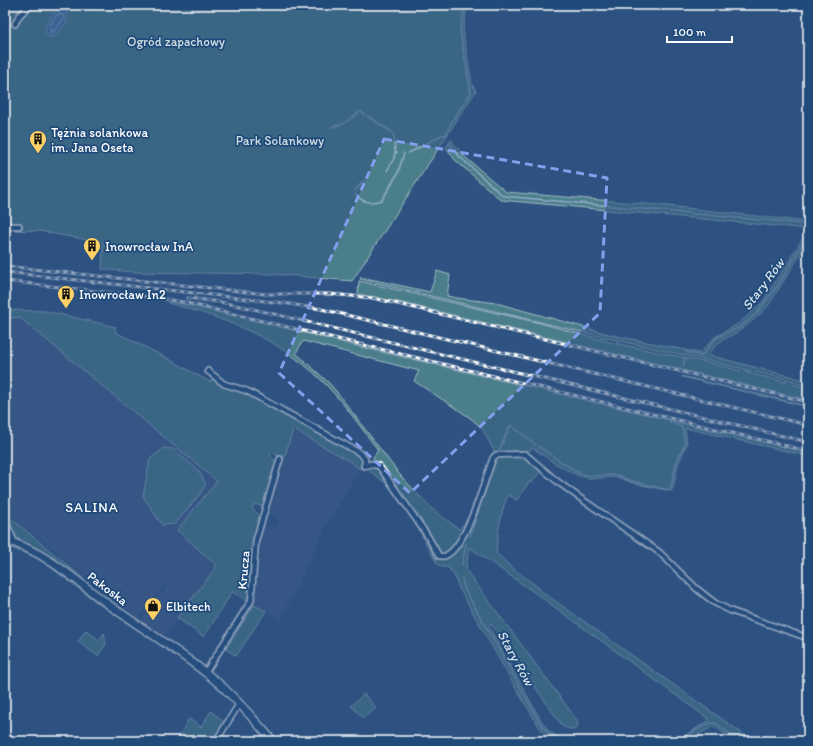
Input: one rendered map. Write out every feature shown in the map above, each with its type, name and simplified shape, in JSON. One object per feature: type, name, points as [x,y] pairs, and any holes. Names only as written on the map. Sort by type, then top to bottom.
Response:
[{"type":"main road","name":"Pakoska","points":[[5,540],[30,549],[56,564],[105,602],[205,672],[239,704],[273,741]]},
{"type":"street","points":[[14,24],[19,16],[30,5]]},
{"type":"street","points":[[5,226],[19,226]]},
{"type":"street","points":[[208,371],[224,384],[248,391],[358,452],[365,459],[366,462],[364,466],[371,464],[378,466],[427,535],[439,556],[444,557],[448,555],[463,536],[479,497],[492,458],[496,455],[525,454],[558,482],[659,552],[697,589],[714,603],[731,612],[806,637],[808,631]]},
{"type":"street","name":"Krucza","points":[[205,672],[251,601],[256,540],[280,459]]},
{"type":"street","points":[[5,520],[15,543]]},
{"type":"street","points":[[216,741],[239,704]]},
{"type":"highlighted area","points":[[384,139],[607,178],[600,313],[410,493],[279,373]]},
{"type":"shaded area","points":[[19,317],[217,481],[197,547],[218,566],[163,638],[140,621],[166,587],[164,585],[137,619],[5,511],[5,319]]},
{"type":"shaded area","points":[[293,429],[349,461],[360,469],[327,524],[281,619],[255,605],[262,535],[265,526],[276,527],[279,522],[269,513]]},
{"type":"green space","name":"Park Solankowy","points":[[5,5],[467,5],[463,32],[472,84],[476,91],[352,281],[273,274],[132,272],[102,269],[103,243],[39,231],[5,230]]},
{"type":"green space","points":[[451,140],[465,157],[506,192],[659,205],[808,222],[808,229],[501,200],[455,160],[446,147]]},
{"type":"green space","points":[[808,230],[808,242],[768,306],[742,329],[720,342],[708,355],[808,381],[808,388],[792,381],[706,360],[611,339],[360,279],[361,277],[430,292],[437,271],[450,275],[447,296],[496,303],[612,335],[700,353],[715,337],[738,324],[762,303]]},
{"type":"green space","points":[[359,281],[540,323],[610,342],[705,362],[793,384],[808,390],[808,400],[398,302],[358,294]]},
{"type":"green space","points":[[168,301],[808,453],[808,456],[685,428],[687,444],[678,464],[671,491],[636,484],[617,477],[590,479],[574,474],[533,448],[527,452],[495,453],[482,428],[469,417],[414,381],[419,371],[303,341],[296,353],[336,391],[400,475],[432,509],[459,529],[470,515],[463,532],[465,534],[494,459],[498,456],[524,456],[541,471],[531,483],[529,482],[517,500],[508,495],[501,516],[496,553],[541,591],[753,741],[734,741],[718,729],[712,727],[687,741],[676,741],[710,720],[538,595],[469,547],[466,570],[577,720],[578,726],[574,730],[563,727],[491,624],[489,627],[542,722],[549,731],[563,741],[555,741],[545,734],[514,685],[459,588],[454,575],[448,567],[442,567],[437,564],[418,528],[392,488],[366,468],[378,450],[336,395],[294,357],[275,345],[234,325],[212,316],[168,303]]},
{"type":"green space","points":[[5,310],[45,311],[116,327],[115,332],[167,358],[210,382],[213,378],[244,391],[358,454],[364,461],[360,469],[349,461],[293,429],[284,459],[273,453],[270,456],[275,461],[276,466],[264,504],[261,506],[255,504],[252,508],[260,517],[254,540],[248,601],[232,592],[204,637],[177,618],[217,566],[177,530],[217,481],[19,317],[5,319]]},
{"type":"green space","points":[[682,377],[808,406],[808,407]]},
{"type":"green space","points":[[164,448],[173,449],[198,470],[206,484],[200,494],[175,524],[163,525],[143,496],[150,459]]},
{"type":"green space","points":[[5,513],[83,578],[81,579],[49,556],[16,538],[12,533]]},
{"type":"green space","points":[[5,544],[21,549],[50,564],[115,613],[115,614],[104,605],[103,607],[35,557],[5,546]]},
{"type":"green space","points":[[254,605],[266,611],[236,656],[226,649]]},
{"type":"green space","points":[[86,630],[99,640],[104,633],[106,644],[98,656],[78,642]]},
{"type":"green space","points":[[364,694],[376,708],[364,718],[351,706]]},
{"type":"green space","points":[[211,711],[225,723],[214,741],[176,741],[189,719],[201,727]]},
{"type":"water","points":[[59,10],[67,13],[67,22],[54,37],[49,36],[45,30],[46,25],[51,16]]},
{"type":"waterway","points":[[409,153],[442,135],[446,135],[452,121],[471,93],[460,31],[465,5]]},
{"type":"waterway","points":[[331,127],[343,124],[361,111],[365,115]]},
{"type":"waterway","points":[[367,116],[392,132],[394,137],[395,152],[397,153]]},
{"type":"waterway","points":[[450,144],[459,156],[503,196],[805,224]]},
{"type":"waterway","points":[[387,171],[395,153]]},
{"type":"waterway","points":[[355,194],[364,201],[368,202],[382,200],[398,173],[404,153]]},
{"type":"waterway","points":[[355,191],[364,180]]},
{"type":"waterway","name":"Stary Rów","points":[[686,352],[702,356],[716,338],[740,327],[757,313],[778,285],[808,235]]},
{"type":"waterway","name":"Stary Rów","points":[[683,367],[685,358]]},
{"type":"waterway","name":"Stary Rów","points":[[539,447],[582,474],[591,476],[618,475],[628,480],[668,490],[671,487],[676,463],[685,444],[682,427],[670,422],[671,420]]},
{"type":"waterway","name":"Stary Rów","points":[[498,453],[510,426],[536,445]]},
{"type":"waterway","name":"Stary Rów","points":[[470,536],[497,457]]},
{"type":"waterway","name":"Stary Rów","points":[[462,565],[466,544]]},
{"type":"waterway","name":"Stary Rów","points":[[462,578],[464,588],[540,723],[547,732],[560,741]]},
{"type":"waterway","name":"Stary Rów","points":[[679,741],[702,727],[715,723],[739,741]]},
{"type":"railway","points":[[5,266],[265,294],[330,294],[373,298],[808,402]]},
{"type":"railway","points":[[5,272],[283,303],[321,309],[808,425]]},
{"type":"railway","points":[[5,281],[183,302],[808,451]]},
{"type":"railway","points":[[188,298],[245,307],[808,442]]},
{"type":"place","name":"Tężnia solankowa im. Jana Oseta","points":[[38,154]]},
{"type":"place","name":"Inowrocław InA","points":[[92,261]]},
{"type":"place","name":"Inowrocław In2","points":[[66,309]]},
{"type":"place","name":"Elbitech","points":[[153,621]]},
{"type":"district","name":"SALINA","points":[[92,507]]},
{"type":"park label","name":"Ogród zapachowy","points":[[176,41]]}]
